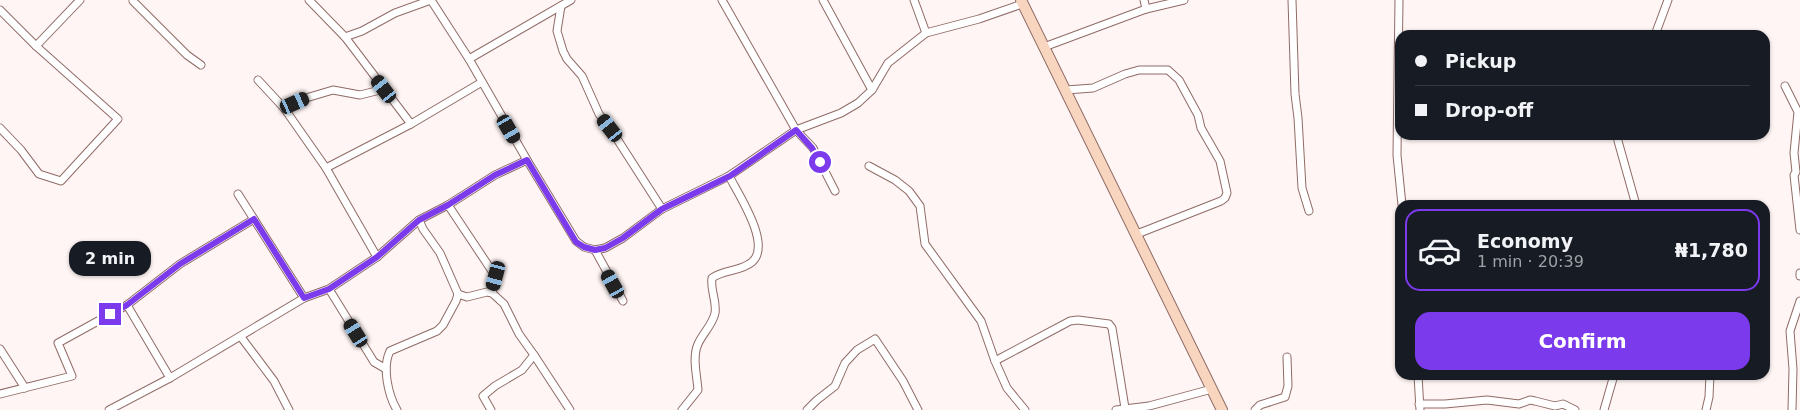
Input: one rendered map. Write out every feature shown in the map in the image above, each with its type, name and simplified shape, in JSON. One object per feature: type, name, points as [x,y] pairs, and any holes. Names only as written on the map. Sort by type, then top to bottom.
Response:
[{"type":"main road","points":[[1021,2],[1137,234],[1222,410]]},
{"type":"street","points":[[36,46],[80,0]]},
{"type":"street","points":[[124,0],[134,1],[188,55],[201,64]]},
{"type":"street","points":[[309,0],[345,37],[411,124]]},
{"type":"street","points":[[345,37],[362,31],[395,13],[431,0],[469,59],[576,242],[584,247],[595,250],[605,248],[623,238],[662,209],[730,176],[796,130],[841,113],[858,103],[872,90],[888,63],[926,33],[979,19],[1021,2]]},
{"type":"street","points":[[469,59],[571,0]]},
{"type":"street","points":[[722,0],[796,130],[812,148],[835,191]]},
{"type":"street","points":[[823,0],[872,90]]},
{"type":"street","points":[[914,0],[926,33]]},
{"type":"street","points":[[1144,0],[1146,9]]},
{"type":"street","points":[[1044,47],[1146,9],[1184,0]]},
{"type":"street","points":[[1292,0],[1295,94],[1302,188],[1309,211]]},
{"type":"street","points":[[1399,0],[1399,30]]},
{"type":"street","points":[[1657,30],[1668,0]]},
{"type":"street","points":[[561,6],[557,31],[563,51],[567,59],[582,76],[599,114],[662,209]]},
{"type":"street","points":[[0,10],[36,46],[118,118],[61,181],[39,174],[21,150],[0,128]]},
{"type":"street","points":[[1066,90],[1093,88],[1139,70],[1168,70],[1179,80],[1198,115],[1201,128],[1220,161],[1226,193],[1225,198],[1137,234]]},
{"type":"street","points":[[258,80],[284,108],[326,168],[377,257]]},
{"type":"street","points":[[326,168],[411,124],[482,82]]},
{"type":"street","points":[[1785,86],[1798,112],[1794,153],[1796,172],[1794,175],[1800,230]]},
{"type":"street","points":[[284,108],[306,98],[333,90],[360,95],[384,89]]},
{"type":"street","points":[[1397,140],[1402,200]]},
{"type":"street","points":[[1618,141],[1635,200]]},
{"type":"street","points":[[109,410],[170,378],[304,298],[329,289],[377,257],[419,220],[448,205],[495,175],[527,160]]},
{"type":"street","points":[[869,166],[895,180],[909,191],[920,206],[925,244],[981,321],[1007,388],[1025,410]]},
{"type":"street","points":[[682,410],[698,390],[695,353],[698,343],[713,319],[715,312],[711,286],[712,278],[718,274],[744,267],[753,261],[759,244],[746,206],[730,176]]},
{"type":"street","points":[[238,194],[304,298]]},
{"type":"street","points":[[448,205],[496,276],[492,293]]},
{"type":"street","points":[[0,394],[72,376],[58,344],[127,305],[180,264],[254,219]]},
{"type":"street","points":[[397,410],[392,402],[386,358],[390,351],[436,331],[443,325],[458,294],[440,253],[422,229],[419,220]]},
{"type":"street","points":[[595,250],[623,301]]},
{"type":"street","points":[[329,289],[374,362],[386,369]]},
{"type":"street","points":[[458,294],[467,297],[486,292],[492,293],[504,304],[520,334],[570,410]]},
{"type":"street","points":[[1792,410],[1793,369],[1790,337],[1791,326],[1800,294]]},
{"type":"street","points":[[1791,326],[1800,301]]},
{"type":"street","points":[[127,305],[170,378]]},
{"type":"street","points":[[995,361],[1070,321],[1078,320],[1109,324],[1112,328],[1125,408]]},
{"type":"street","points":[[241,337],[274,381],[289,410]]},
{"type":"street","points":[[807,410],[835,386],[845,363],[851,356],[857,350],[876,339],[903,381],[918,410]]},
{"type":"street","points":[[0,349],[25,388]]},
{"type":"street","points":[[491,410],[483,396],[495,386],[522,370],[534,355]]},
{"type":"street","points":[[1255,410],[1260,405],[1285,397],[1288,386],[1287,356]]},
{"type":"street","points":[[1418,380],[1419,407],[1487,400],[1519,404],[1530,400],[1555,406],[1563,404],[1575,410]]},
{"type":"street","points":[[1604,410],[1613,380]]},
{"type":"street","points":[[1706,410],[1710,380]]},
{"type":"street","points":[[1116,410],[1149,406],[1212,389]]},
{"type":"street","points":[[1496,401],[1498,410]]},
{"type":"route","points":[[110,314],[127,305],[180,264],[254,219],[304,298],[329,289],[377,257],[419,220],[448,205],[495,175],[527,160],[576,242],[584,247],[595,250],[605,248],[623,238],[662,209],[730,176],[796,130],[812,148],[820,162]]}]
